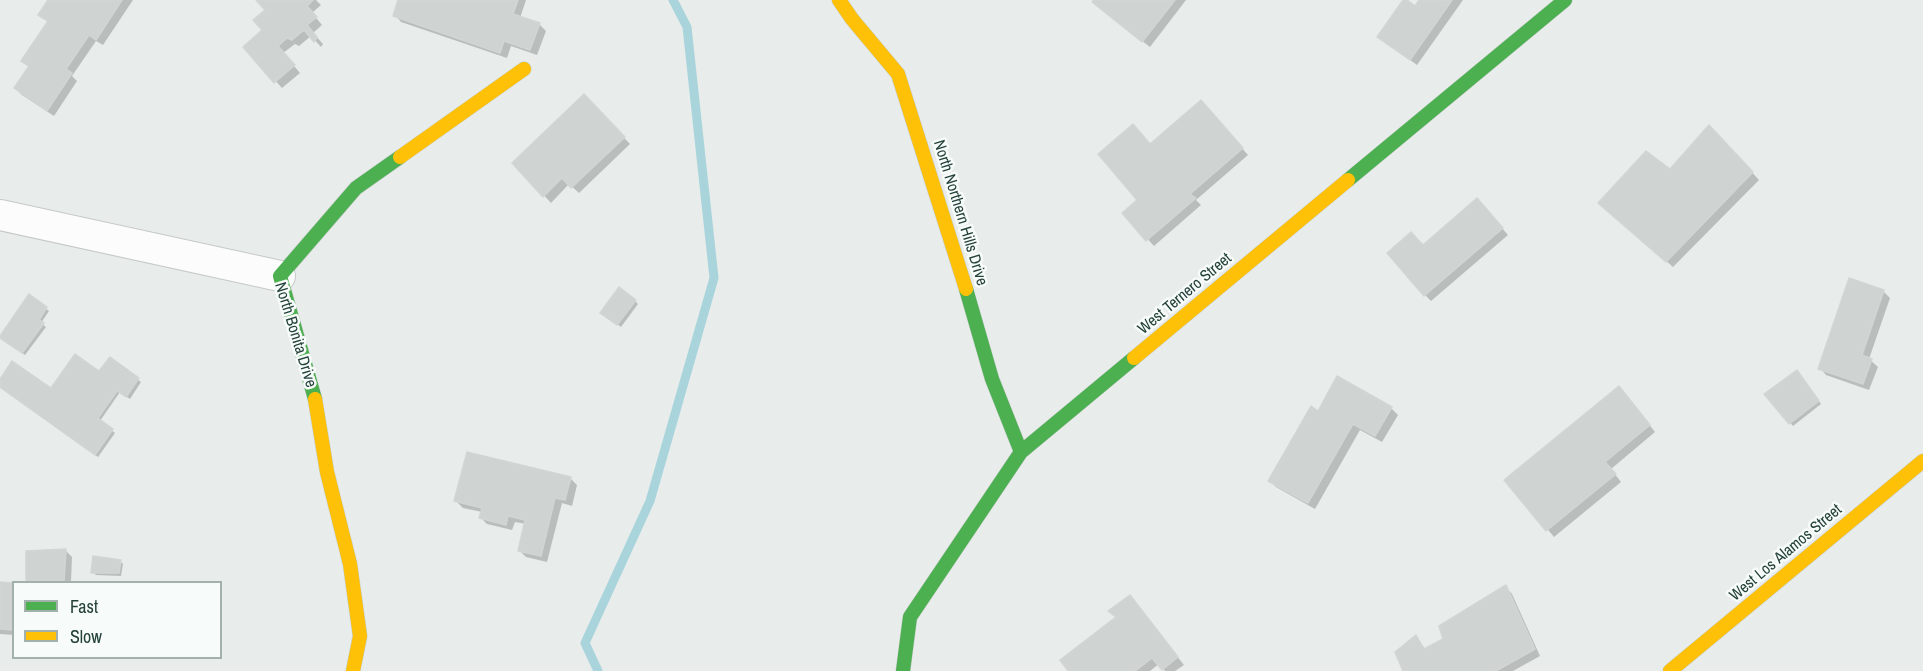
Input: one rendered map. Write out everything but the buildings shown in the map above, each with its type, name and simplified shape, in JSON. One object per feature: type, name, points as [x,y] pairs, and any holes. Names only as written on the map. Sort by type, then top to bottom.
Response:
[{"type":"street","name":"North Northern Hills Drive","points":[[839,0],[898,74],[956,255],[992,379],[1021,452]]},
{"type":"street","name":"West Ternero Street","points":[[903,671],[909,617],[1021,452],[1565,0]]},
{"type":"street","points":[[280,276],[356,188],[524,69]]},
{"type":"street","name":"North Bonita Drive","points":[[0,215],[280,276],[318,410],[327,472],[350,564],[360,636],[353,671]]},
{"type":"street","name":"West Los Alamos Street","points":[[1670,671],[1923,461]]},
{"type":"waterway","points":[[598,671],[585,643],[650,501],[714,278],[687,27],[673,0]]},
{"type":"traffic: fast","points":[[1348,180],[1565,0]]},
{"type":"traffic: fast","points":[[315,399],[280,276],[356,188],[400,157]]},
{"type":"traffic: fast","points":[[966,289],[992,379],[1021,452]]},
{"type":"traffic: fast","points":[[903,671],[910,617],[1021,452],[1134,358]]},
{"type":"traffic: slow","points":[[839,0],[898,74],[966,289]]},
{"type":"traffic: slow","points":[[400,157],[524,69]]},
{"type":"traffic: slow","points":[[1134,358],[1348,180]]},
{"type":"traffic: slow","points":[[315,399],[327,472],[350,564],[360,636],[353,671]]},
{"type":"traffic: slow","points":[[1670,671],[1923,461]]}]
